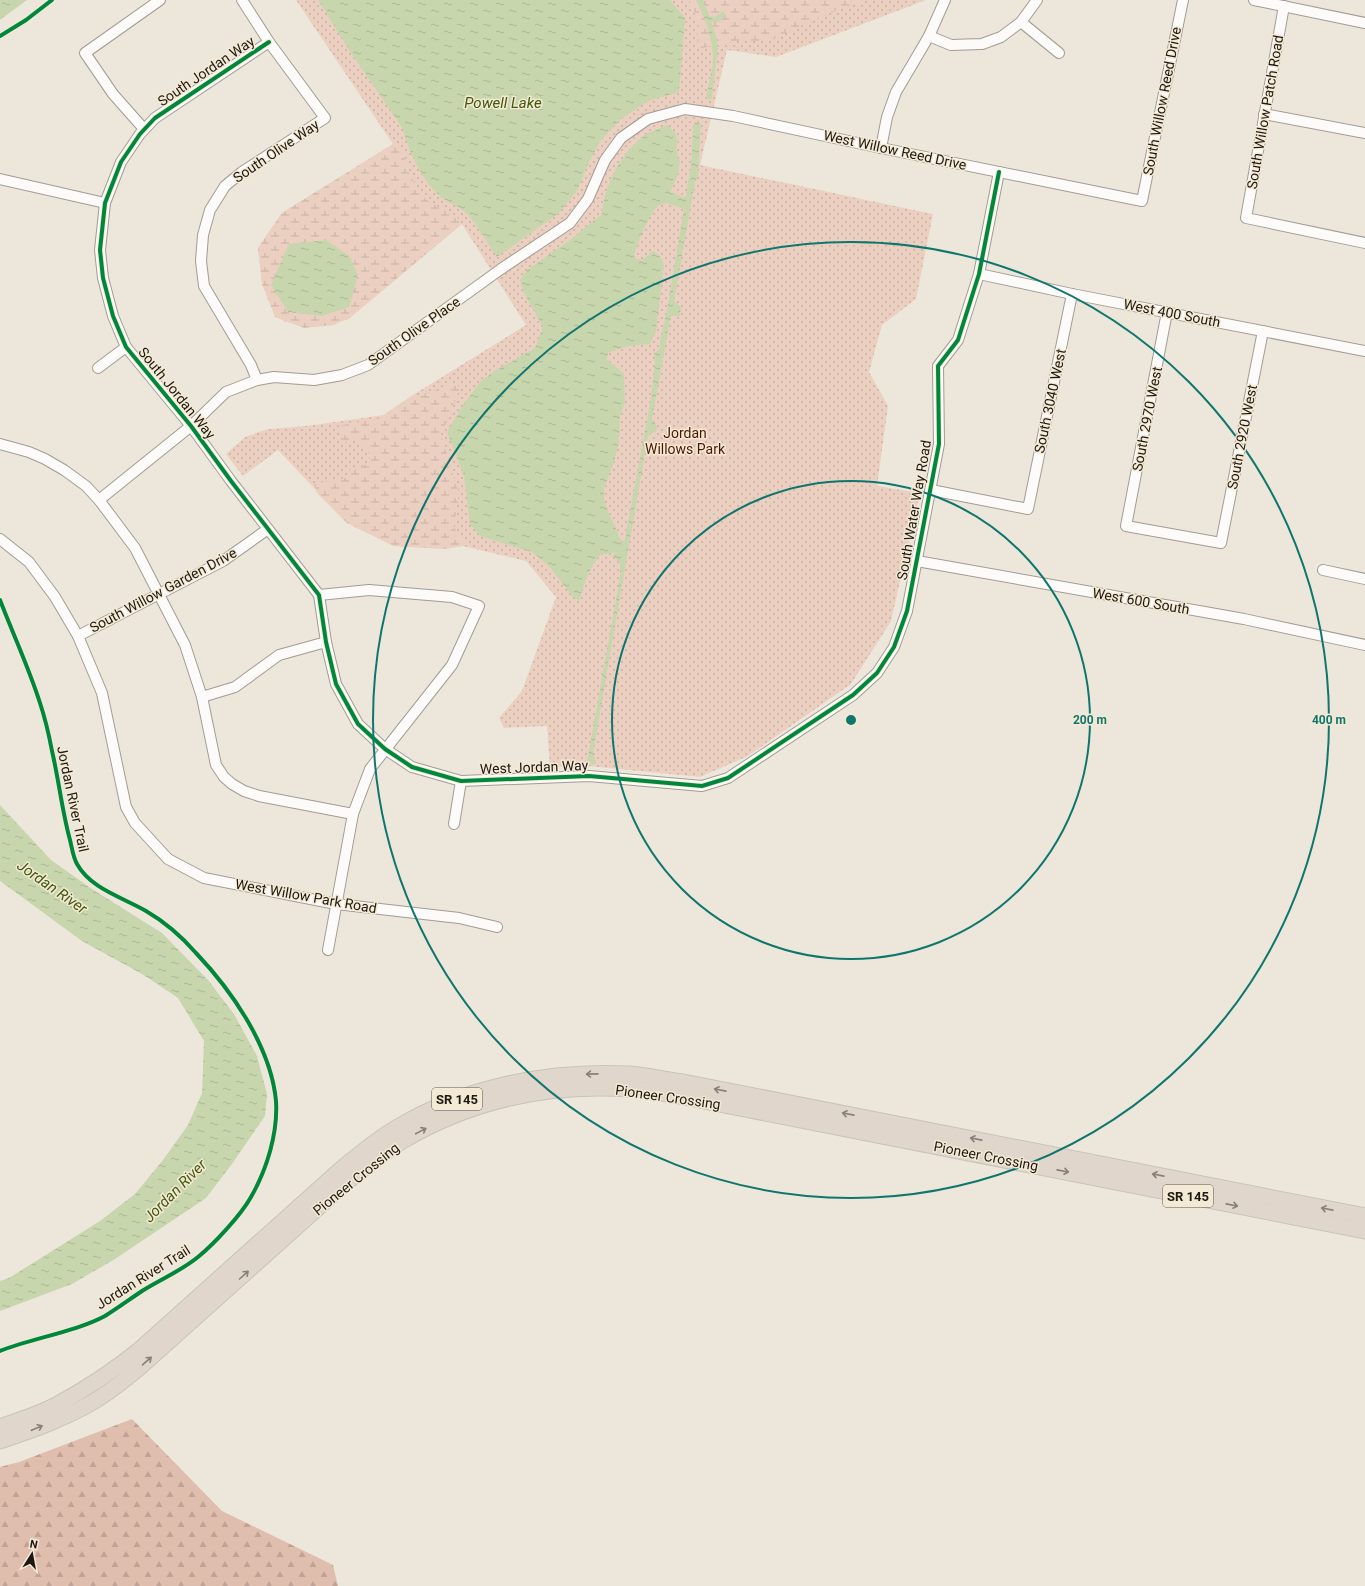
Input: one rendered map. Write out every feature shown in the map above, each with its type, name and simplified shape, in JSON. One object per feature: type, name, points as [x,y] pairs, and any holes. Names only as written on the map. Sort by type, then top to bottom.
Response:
[{"type":"highway","name":"Pioneer Crossing","points":[[0,1426],[28,1417],[57,1404],[111,1372],[138,1351],[340,1170],[396,1128],[442,1105],[476,1092],[511,1083],[549,1076],[631,1074],[683,1082],[1365,1216]]},
{"type":"highway","name":"Pioneer Crossing","points":[[0,1441],[30,1431],[66,1416],[93,1402],[117,1386],[147,1361],[348,1181],[373,1161],[403,1141],[430,1126],[480,1106],[515,1096],[550,1090],[592,1088],[630,1089],[679,1096],[1365,1231]]},
{"type":"street","points":[[144,129],[113,94],[85,53],[160,0]]},
{"type":"street","points":[[242,0],[269,42]]},
{"type":"street","points":[[881,148],[887,116],[896,92],[929,36],[945,0]]},
{"type":"street","points":[[929,36],[951,44],[982,44],[1001,37],[1021,22],[1036,0]]},
{"type":"street","name":"South Willow Reed Drive","points":[[1142,201],[1183,0]]},
{"type":"street","points":[[1254,0],[1365,23]]},
{"type":"street","name":"South Willow Patch Road","points":[[1284,6],[1246,218],[1365,243]]},
{"type":"street","points":[[1021,22],[1059,54]]},
{"type":"street","name":"South Jordan Way","points":[[269,42],[155,118],[144,129],[121,162],[105,202],[100,250],[103,278],[113,316],[126,347],[191,426],[319,595],[326,642],[336,684],[358,724],[385,749],[412,767]]},
{"type":"street","name":"South Olive Way","points":[[257,380],[251,365],[204,286],[201,261],[204,229],[210,210],[225,186],[242,172],[325,118],[269,42]]},
{"type":"street","name":"West Willow Reed Drive","points":[[648,119],[685,110],[733,116],[881,148],[1142,201]]},
{"type":"street","points":[[1264,114],[1365,134]]},
{"type":"street","name":"South Olive Place","points":[[100,500],[191,426],[226,392],[257,380],[274,377],[314,380],[342,375],[368,365],[501,269],[570,223],[588,199],[605,160],[621,138],[648,119]]},
{"type":"street","name":"South Water Way Road","points":[[728,778],[853,695],[877,673],[894,647],[907,611],[939,444],[938,366],[958,340],[979,274],[999,172]]},
{"type":"street","points":[[0,179],[105,202]]},
{"type":"street","name":"West 400 South","points":[[979,274],[1072,294],[1365,351]]},
{"type":"street","name":"South 3040 West","points":[[931,490],[1028,509],[1072,294]]},
{"type":"street","name":"South 2970 West","points":[[1167,312],[1126,526],[1221,543]]},
{"type":"street","name":"South 2920 West","points":[[1221,543],[1263,331]]},
{"type":"street","points":[[98,368],[126,347]]},
{"type":"street","points":[[0,444],[7,445],[45,459],[64,470],[86,486],[100,500],[134,548],[185,644],[202,697],[216,765],[224,777],[244,791],[259,796],[353,814]]},
{"type":"street","name":"South Willow Garden Drive","points":[[78,636],[223,561],[268,528]]},
{"type":"street","name":"West Willow Park Road","points":[[0,539],[29,562],[55,597],[78,636],[102,693],[126,806],[135,823],[168,858],[204,878],[336,904],[459,918],[497,927]]},
{"type":"street","name":"West 600 South","points":[[917,561],[1244,619],[1365,645]]},
{"type":"street","points":[[1323,570],[1365,579]]},
{"type":"street","points":[[319,595],[369,590],[452,597],[479,606],[452,665],[370,769],[353,814],[328,950]]},
{"type":"street","points":[[202,697],[235,687],[279,656],[326,642]]},
{"type":"street","name":"West Jordan Way","points":[[412,767],[461,781],[589,776],[702,786],[728,778]]},
{"type":"street","points":[[454,824],[461,781]]},
{"type":"green space","name":"Jordan Willows Park","points":[[296,0],[926,0],[776,57],[727,50],[700,165],[933,214],[916,299],[882,325],[869,372],[888,406],[877,486],[920,493],[891,621],[851,684],[748,756],[700,777],[588,766],[550,767],[547,726],[504,728],[499,718],[522,691],[556,597],[526,561],[463,546],[445,549],[394,546],[347,523],[278,450],[243,476],[226,454],[245,437],[268,429],[306,426],[384,415],[413,395],[526,325],[462,224],[347,320],[320,324],[284,322],[262,284],[258,248],[282,213],[393,144]]},
{"type":"green space","points":[[689,0],[869,0],[837,10],[767,41],[737,41],[697,49],[697,24]]},
{"type":"green space","points":[[393,144],[401,148],[411,176],[423,196],[431,203],[456,216],[462,224],[352,316],[334,325],[304,328],[275,317],[262,284],[258,248],[282,213]]},
{"type":"green space","points":[[458,382],[459,391],[441,435],[459,493],[454,526],[458,536],[464,541],[463,546],[445,549],[394,546],[347,523],[317,493],[314,484],[350,477],[349,470],[371,463],[367,448],[360,441],[342,443],[339,426],[379,418],[413,395],[419,396]]},
{"type":"green space","points":[[132,1419],[222,1511],[333,1565],[338,1586],[0,1586],[0,1467],[19,1462]]},
{"type":"water","points":[[0,0],[27,0],[0,20]]},
{"type":"water","name":"Powell Lake","points":[[318,0],[670,0],[685,18],[679,92],[648,101],[621,119],[601,140],[589,162],[577,191],[558,214],[497,257],[471,218],[459,207],[442,198],[429,185],[408,147],[403,129],[351,53]]},
{"type":"water","points":[[696,0],[703,0],[710,17],[716,16],[723,12],[726,15],[719,22],[711,22],[717,39],[718,48],[712,98],[710,100],[706,99],[713,52],[705,21]]},
{"type":"water","points":[[695,122],[701,123],[698,176],[695,182],[674,301],[681,307],[680,316],[671,316],[652,419],[657,427],[656,431],[648,436],[593,753],[596,763],[593,765],[587,762],[620,577],[620,564],[613,555],[617,552],[600,555],[596,560],[585,583],[579,601],[572,596],[549,566],[532,552],[480,536],[470,524],[464,476],[447,432],[463,405],[480,382],[496,370],[535,348],[543,327],[523,291],[520,280],[527,270],[570,240],[602,214],[606,193],[614,172],[620,162],[634,144],[644,135],[667,125],[675,132],[678,141],[676,149],[680,161],[677,177],[670,192],[686,198],[691,167],[693,127]],"holes":[[[667,203],[684,209],[660,348],[654,354],[655,364],[651,398],[625,539],[622,543],[604,501],[604,488],[614,462],[619,442],[620,416],[625,403],[624,373],[607,360],[608,353],[618,349],[650,344],[656,331],[664,265],[660,256],[653,251],[642,260],[634,258],[635,253],[647,222],[658,206]]]},
{"type":"water","points":[[326,240],[349,256],[358,275],[349,307],[322,316],[288,312],[271,285],[289,244]]},
{"type":"water","name":"Jordan River","points":[[0,805],[51,860],[92,889],[162,933],[208,980],[234,1014],[257,1056],[267,1094],[265,1116],[232,1164],[206,1198],[115,1259],[72,1284],[0,1311],[0,1281],[9,1278],[100,1221],[135,1194],[163,1160],[188,1125],[202,1093],[204,1041],[178,998],[142,974],[82,941],[0,881]]},
{"type":"cycle path","points":[[0,36],[26,20],[52,0]]},
{"type":"cycle path","points":[[269,42],[155,118],[140,134],[121,162],[105,203],[100,250],[103,278],[113,316],[126,347],[191,426],[231,481],[319,595],[326,642],[336,684],[358,724],[385,749],[412,767],[461,781],[589,776],[702,786],[728,778],[853,695],[877,673],[894,647],[907,611],[939,444],[938,366],[958,340],[979,274],[999,172]]},
{"type":"cycle path","name":"Jordan River Trail","points":[[0,600],[36,690],[44,715],[67,829],[77,864],[90,880],[108,892],[146,911],[173,930],[210,968],[236,1002],[258,1040],[273,1081],[276,1101],[273,1138],[262,1175],[247,1204],[212,1245],[178,1271],[142,1291],[105,1316],[67,1331],[0,1351]]}]
